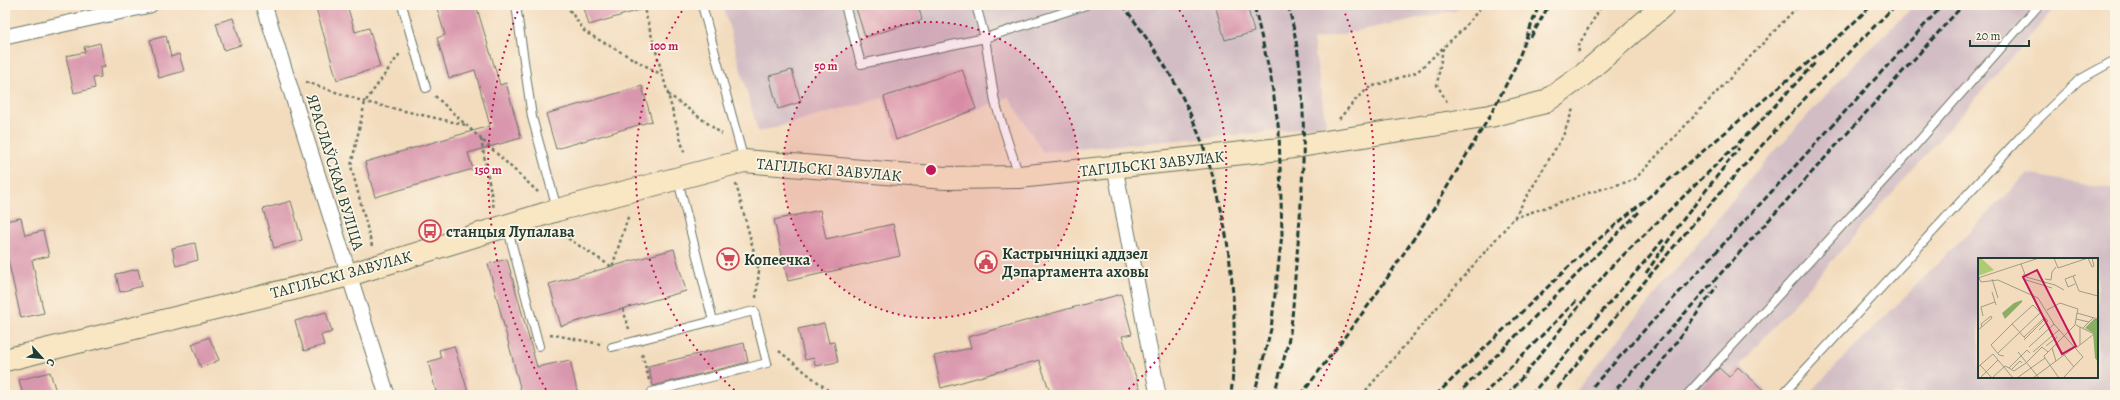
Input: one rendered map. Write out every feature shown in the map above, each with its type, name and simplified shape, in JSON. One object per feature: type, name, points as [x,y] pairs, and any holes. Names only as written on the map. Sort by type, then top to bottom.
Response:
[{"type":"main road","name":"ТАГІЛЬСКІ ЗАВУЛАК","points":[[5,360],[349,275],[557,210],[684,178],[738,158],[945,178],[1019,177],[1115,168],[1318,144],[1490,116],[1545,102],[1583,74],[1664,5]]},
{"type":"street","points":[[5,37],[150,5]]},
{"type":"street","name":"ЯРАСЛАЎСКАЯ ВУЛІЦА","points":[[264,5],[386,395]]},
{"type":"street","points":[[1115,168],[1158,395]]},
{"type":"lane","points":[[402,5],[426,88]]},
{"type":"lane","points":[[516,5],[532,117],[557,210]]},
{"type":"lane","points":[[702,5],[738,158]]},
{"type":"lane","points":[[845,5],[861,64],[985,38],[1086,5]]},
{"type":"lane","points":[[976,5],[985,38],[994,102],[1019,177]]},
{"type":"lane","points":[[1687,395],[1905,157],[2040,5]]},
{"type":"lane","points":[[1782,395],[2061,95],[2079,80],[2115,60]]},
{"type":"lane","points":[[684,178],[713,321]]},
{"type":"lane","points":[[502,227],[538,346]]},
{"type":"lane","points":[[612,347],[754,311],[768,363],[652,392]]},
{"type":"path","points":[[566,5],[585,32],[662,75]]},
{"type":"path","points":[[643,5],[668,94],[684,178]]},
{"type":"path","points":[[1318,144],[1358,97],[1370,87],[1417,72],[1462,30],[1483,5]]},
{"type":"path","points":[[1362,395],[1514,218],[1563,136],[1583,74],[1578,46],[1602,5]]},
{"type":"path","points":[[1514,218],[1588,193],[1634,180],[1799,5]]},
{"type":"path","points":[[377,266],[351,166],[365,102],[411,37]]},
{"type":"path","points":[[1443,48],[1437,85],[1458,121]]},
{"type":"path","points":[[286,76],[365,102],[466,125]]},
{"type":"path","points":[[426,88],[557,210]]},
{"type":"path","points":[[668,94],[738,158],[759,271],[754,311]]},
{"type":"path","points":[[481,139],[502,227]]},
{"type":"path","points":[[558,231],[612,266],[629,214]]},
{"type":"path","points":[[623,309],[636,341],[652,392]]},
{"type":"path","points":[[534,330],[612,347]]},
{"type":"path","points":[[761,338],[834,395]]},
{"type":"shaded area","points":[[723,5],[1460,5],[1457,10],[1313,40],[1326,124],[1279,131],[1043,152],[1009,97],[896,140],[884,98],[758,132]]},
{"type":"shaded area","points":[[1915,5],[2058,5],[1740,365],[1765,389],[1760,395],[1573,395],[1753,175],[1858,60]]},
{"type":"shaded area","points":[[2027,174],[2115,190],[2115,395],[1807,395]]},
{"type":"building","points":[[315,5],[347,5],[355,32],[369,28],[380,67],[337,80]]},
{"type":"building","points":[[436,5],[476,5],[500,85],[506,83],[521,138],[468,153],[473,169],[375,197],[365,162],[490,126],[475,70],[449,78],[437,38],[445,35]]},
{"type":"building","points":[[583,5],[642,5],[643,9],[589,25]]},
{"type":"building","points":[[855,5],[918,5],[922,20],[865,37]]},
{"type":"building","points":[[1215,5],[1247,5],[1254,32],[1225,40]]},
{"type":"building","points":[[233,18],[241,45],[224,50],[216,23]]},
{"type":"building","points":[[166,36],[171,57],[179,54],[184,71],[159,78],[150,40]]},
{"type":"building","points":[[100,43],[105,67],[100,68],[101,77],[93,78],[95,88],[74,93],[66,56],[85,52],[84,47]]},
{"type":"building","points":[[962,69],[976,109],[896,140],[884,97]]},
{"type":"building","points":[[792,70],[801,102],[778,109],[769,76]]},
{"type":"building","points":[[642,86],[652,121],[556,149],[546,114]]},
{"type":"building","points":[[291,201],[302,240],[274,248],[263,209]]},
{"type":"building","points":[[820,210],[826,239],[893,224],[900,256],[788,281],[774,220]]},
{"type":"building","points":[[21,218],[25,235],[43,231],[49,256],[32,260],[44,313],[21,318],[5,246],[5,221]]},
{"type":"building","points":[[195,243],[198,260],[176,266],[172,248]]},
{"type":"building","points":[[674,249],[686,291],[561,326],[549,284]]},
{"type":"building","points":[[507,259],[537,367],[570,360],[578,395],[522,395],[488,264]]},
{"type":"building","points":[[138,269],[142,286],[120,292],[116,274]]},
{"type":"building","points":[[1121,294],[1132,334],[1122,336],[1142,395],[1051,395],[1039,360],[941,388],[934,356],[971,348],[968,337]]},
{"type":"building","points":[[326,312],[332,332],[321,335],[324,345],[304,351],[295,321]]},
{"type":"building","points":[[824,323],[829,343],[834,342],[838,362],[815,366],[814,358],[805,360],[798,329]]},
{"type":"building","points":[[209,337],[219,360],[201,368],[192,344]]},
{"type":"building","points":[[744,343],[748,362],[653,386],[648,366]]},
{"type":"building","points":[[454,346],[469,395],[437,395],[428,362],[441,358],[439,350]]},
{"type":"building","points":[[1738,367],[1769,395],[1694,395],[1719,368],[1729,377]]},
{"type":"building","points":[[50,372],[57,395],[23,395],[19,380]]},
{"type":"railway","points":[[1123,5],[1149,41],[1172,78],[1190,114],[1205,152],[1217,191],[1226,232],[1234,315],[1234,355],[1231,395]]},
{"type":"railway","points":[[1254,5],[1271,78],[1279,131],[1282,234],[1271,329],[1254,395]]},
{"type":"railway","points":[[1274,395],[1290,333],[1302,192],[1303,129],[1300,67],[1288,5]]},
{"type":"railway","points":[[1301,395],[1373,299],[1435,207],[1490,116],[1516,65],[1539,5]]},
{"type":"railway","points":[[1531,37],[1549,5]]},
{"type":"railway","points":[[1436,395],[1586,250],[1843,33],[1872,5]]},
{"type":"railway","points":[[1552,395],[1634,294],[1761,146],[1805,98],[1896,5]]},
{"type":"railway","points":[[1593,386],[1943,5]]},
{"type":"railway","points":[[1611,395],[1963,5]]},
{"type":"railway","points":[[1755,127],[1815,63]]},
{"type":"railway","points":[[1508,395],[1608,270],[1758,124]]},
{"type":"railway","points":[[1646,273],[1682,221],[1739,148]]},
{"type":"railway","points":[[1457,395],[1640,211]]},
{"type":"railway","points":[[1531,395],[1664,239]]},
{"type":"railway","points":[[1635,395],[1656,370],[1717,286]]},
{"type":"railway","points":[[1483,395],[1578,299]]},
{"type":"place","name":"станцыя Лупалава","points":[[430,231]]},
{"type":"place","name":"Копеечка","points":[[728,259]]},
{"type":"place","name":"Кастрычніцкі аддзел Дэпартамента аховы","points":[[986,262]]}]
